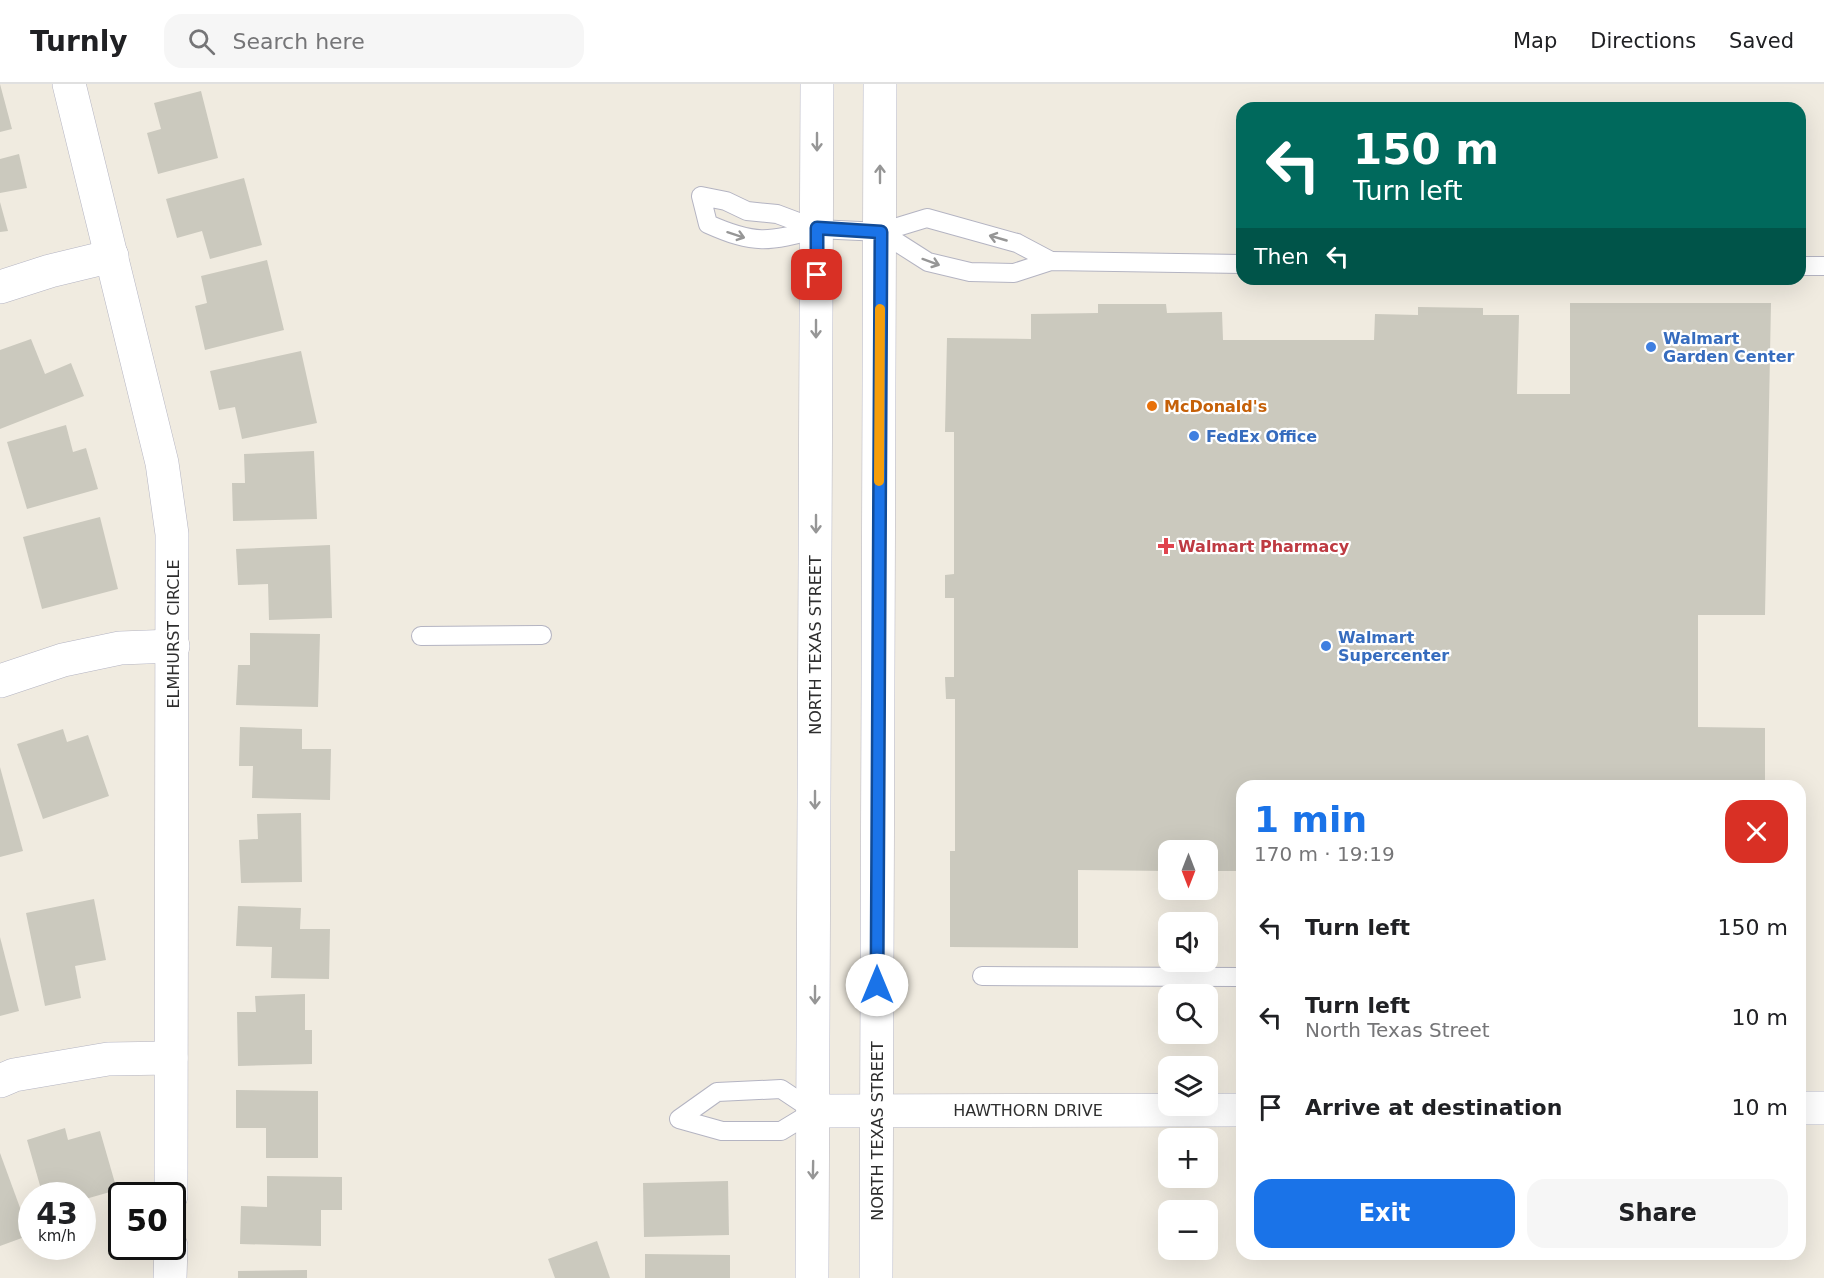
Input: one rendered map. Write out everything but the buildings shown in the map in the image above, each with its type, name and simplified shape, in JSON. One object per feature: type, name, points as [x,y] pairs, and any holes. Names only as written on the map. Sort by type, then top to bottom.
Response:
[{"type":"main road","name":"ELMHURST CIRCLE","points":[[69,84],[162,463],[172,534],[171,1182]]},
{"type":"main road","name":"NORTH TEXAS STREET","points":[[812,1278],[817,84]]},
{"type":"main road","name":"NORTH TEXAS STREET","points":[[876,1278],[880,84]]},
{"type":"main road","points":[[0,287],[50,271],[112,256]]},
{"type":"main road","points":[[0,681],[63,660],[120,648],[173,646]]},
{"type":"main road","points":[[0,1081],[14,1076],[108,1059],[171,1058]]},
{"type":"main road","points":[[1806,1108],[1824,1108]]},
{"type":"main road","name":"HAWTHORN DRIVE","points":[[814,1111],[1236,1110]]},
{"type":"main road","points":[[170,1278],[171,1260]]},
{"type":"lane","points":[[817,228],[776,240],[740,238],[708,224],[700,196],[726,201],[747,211],[777,214],[817,228],[881,232],[927,218],[1017,243],[1051,261]]},
{"type":"lane","points":[[881,232],[928,262],[970,272],[1014,273],[1051,261],[1236,264]]},
{"type":"lane","points":[[1806,266],[1823,266]]},
{"type":"lane","points":[[421,636],[542,635]]},
{"type":"lane","points":[[982,976],[1236,977]]},
{"type":"lane","points":[[781,1089],[814,1111],[780,1131],[722,1131],[679,1119],[717,1092],[781,1089]]},
{"type":"slow traffic","points":[[879,481],[880,309]]},
{"type":"place","name":"Walmart Garden Center","points":[[1651,347]]},
{"type":"place","name":"McDonald's","points":[[1152,406]]},
{"type":"place","name":"FedEx Office","points":[[1194,436]]},
{"type":"place","name":"Walmart Pharmacy","points":[[1166,546]]},
{"type":"place","name":"Walmart Supercenter","points":[[1326,646]]},
{"type":"route","points":[[817,275],[817,228],[881,232],[877,985]]}]
